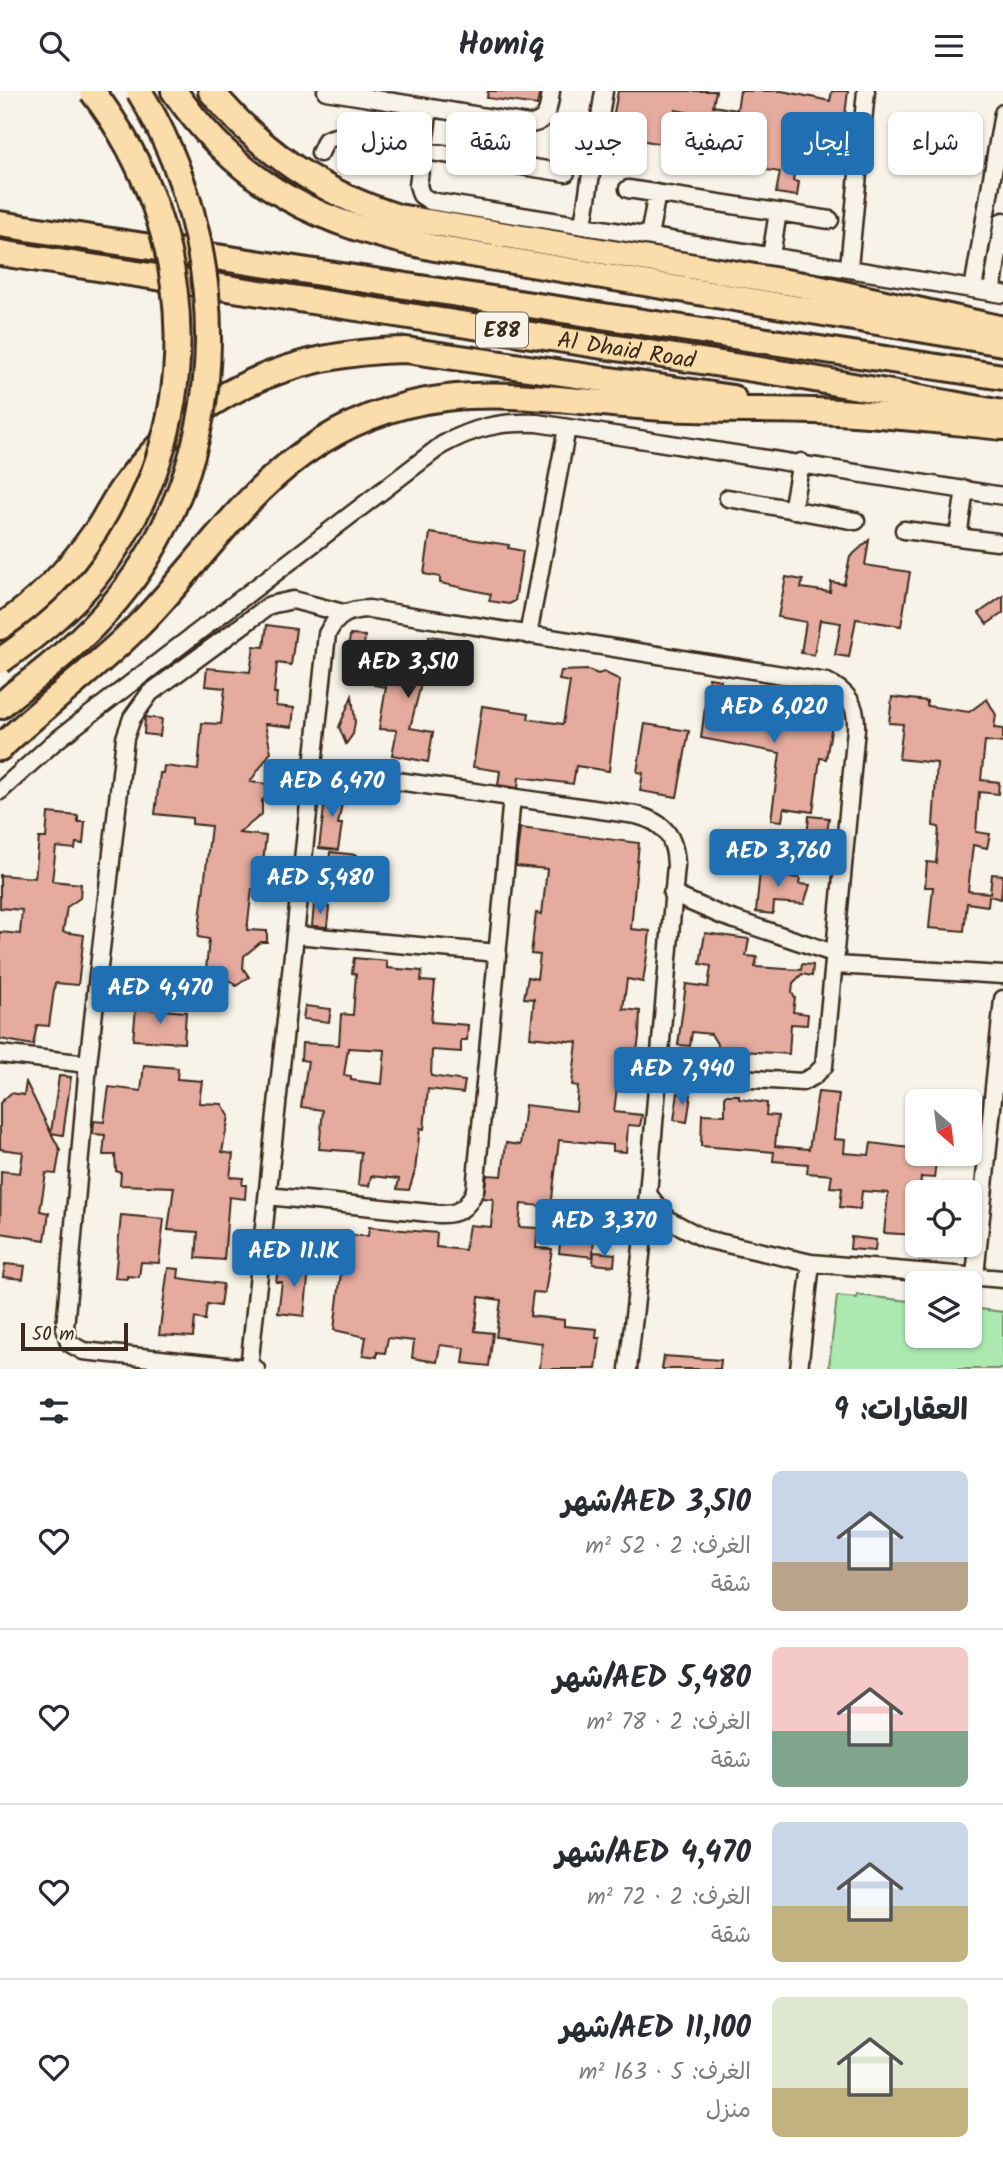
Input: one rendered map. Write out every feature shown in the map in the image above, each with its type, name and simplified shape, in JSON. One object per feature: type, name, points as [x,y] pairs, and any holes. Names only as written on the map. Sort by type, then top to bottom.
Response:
[{"type":"highway","points":[[0,661],[66,609],[119,544],[156,470],[175,389],[177,306],[159,215],[141,167],[116,122],[92,91]]},
{"type":"highway","points":[[8,700],[57,662],[94,627],[134,576],[155,543],[178,496],[194,447],[205,397],[209,345],[207,299],[197,229],[180,173],[157,120],[139,91]]},
{"type":"highway","points":[[174,91],[207,134],[250,173],[299,206],[353,229],[461,253],[1003,342]]},
{"type":"highway","points":[[211,91],[256,140],[295,171],[362,206],[398,217],[803,285],[1003,329]]},
{"type":"highway","name":"Al Dhaid Road","points":[[0,224],[1003,377]]},
{"type":"highway","name":"Al Dhaid Road","points":[[0,253],[792,375],[1003,413]]},
{"type":"highway","points":[[0,627],[44,593],[73,562],[121,491],[147,458],[176,429],[209,404],[245,383],[310,360],[365,351],[406,349],[816,411]]},
{"type":"highway","points":[[0,748],[117,646],[256,496],[284,470],[303,454],[346,429],[388,411],[440,397],[537,395],[666,408],[816,411],[1003,427]]},
{"type":"street","points":[[326,91],[535,124],[545,116],[551,91]]},
{"type":"street","points":[[583,225],[604,91]]},
{"type":"street","points":[[849,267],[866,91]]},
{"type":"street","points":[[428,112],[429,108]]},
{"type":"street","points":[[973,289],[1003,113]]},
{"type":"street","points":[[320,153],[326,140],[337,138]]},
{"type":"street","points":[[432,151],[550,170]]},
{"type":"street","points":[[419,175],[418,185],[425,199],[998,293],[1003,221]]},
{"type":"street","points":[[628,189],[830,220]]},
{"type":"street","points":[[649,236],[657,193]]},
{"type":"street","points":[[771,256],[778,212]]},
{"type":"street","points":[[0,791],[53,743],[442,445],[468,432],[497,424],[537,423],[1003,496]]},
{"type":"street","points":[[528,635],[567,428]]},
{"type":"street","points":[[792,509],[801,463]]},
{"type":"street","points":[[958,537],[965,489]]},
{"type":"street","points":[[728,498],[856,521]]},
{"type":"street","points":[[904,530],[997,542]]},
{"type":"street","points":[[343,614],[293,600],[270,605],[150,693],[137,709],[125,738],[88,1064],[65,1328],[69,1343],[83,1351],[253,1369],[268,1196],[327,634],[333,622],[343,614],[356,609],[369,609],[827,682],[841,688],[851,700],[857,714],[824,1066],[814,1076],[802,1082],[657,1073]]},
{"type":"street","points":[[313,769],[654,820],[667,831],[676,847],[648,1194],[628,1369]]},
{"type":"street","points":[[268,1196],[451,1215],[471,1201],[475,1189],[512,797]]},
{"type":"street","points":[[672,894],[835,960],[1003,975]]},
{"type":"street","points":[[296,935],[498,953]]},
{"type":"street","points":[[976,1271],[1000,1076],[1003,999]]},
{"type":"street","points":[[0,1054],[88,1064]]},
{"type":"street","points":[[648,1194],[667,1219],[691,1234],[811,1263],[912,1271]]},
{"type":"street","points":[[799,1369],[811,1263]]},
{"type":"street","points":[[982,1277],[1003,1279]]},
{"type":"green space","points":[[857,1295],[905,1301],[905,1348],[982,1348],[982,1309],[1003,1312],[1003,1369],[832,1369],[829,1366],[837,1296],[857,1298]]},
{"type":"building","points":[[488,91],[540,91],[537,105],[487,98]]},
{"type":"building","points":[[618,91],[716,91],[713,106],[737,110],[740,91],[782,91],[830,101],[832,91],[848,91],[845,112],[781,112],[781,175],[794,175],[793,181],[799,182],[797,196],[776,193],[780,172],[767,170],[767,112],[661,112],[661,144],[647,141],[647,112],[614,112]]},
{"type":"building","points":[[430,533],[509,545],[508,548],[523,551],[515,601],[509,604],[489,601],[491,594],[440,583],[440,577],[424,574]]},
{"type":"building","points":[[869,540],[865,565],[910,572],[901,626],[856,619],[849,657],[835,655],[841,623],[820,620],[814,655],[801,653],[806,622],[778,617],[786,577],[803,580],[801,588],[830,592],[831,582],[844,584],[850,557]]},
{"type":"building","points":[[1003,596],[1003,613],[987,624],[979,613]]},
{"type":"building","points":[[267,625],[296,629],[291,665],[277,663],[274,693],[277,693],[276,706],[294,708],[292,727],[265,724],[271,752],[250,782],[277,785],[275,793],[262,800],[262,814],[239,833],[266,836],[260,890],[252,889],[247,930],[267,931],[267,942],[261,942],[244,956],[243,968],[249,977],[236,986],[231,981],[205,980],[209,939],[198,937],[211,826],[192,824],[192,818],[155,814],[160,773],[163,773],[164,766],[198,770],[202,723],[221,724],[225,688],[205,686],[207,668],[250,672],[254,646],[264,647]]},
{"type":"building","points":[[350,635],[365,636],[362,665],[347,663]]},
{"type":"building","points":[[429,636],[444,638],[440,666],[426,664],[410,728],[433,732],[428,762],[392,755],[397,730],[379,729],[386,687],[374,685],[378,670],[385,672],[388,660],[403,663],[404,657],[410,658],[412,649],[427,652]]},
{"type":"building","points":[[588,670],[598,674],[604,672],[620,680],[609,771],[576,766],[573,784],[519,777],[518,788],[498,785],[500,771],[473,767],[482,706],[529,713],[528,719],[563,724],[570,682],[559,680],[561,671]]},
{"type":"building","points":[[709,678],[721,680],[718,702],[788,715],[790,704],[805,706],[804,714],[833,719],[826,759],[820,758],[813,812],[784,808],[782,821],[771,820],[780,753],[701,738]]},
{"type":"building","points":[[352,696],[355,722],[353,734],[346,744],[339,727]]},
{"type":"building","points":[[892,697],[927,701],[927,706],[969,712],[987,699],[996,715],[994,728],[1003,729],[1003,743],[985,741],[981,780],[999,782],[998,794],[979,792],[976,832],[990,834],[987,848],[973,845],[968,891],[990,893],[992,874],[1003,875],[1001,899],[989,896],[988,906],[967,903],[964,931],[929,928],[933,887],[925,887],[927,862],[936,863],[939,827],[933,826],[937,763],[899,759],[903,724],[889,723]]},
{"type":"building","points":[[145,717],[162,719],[160,736],[144,734]]},
{"type":"building","points":[[645,724],[689,731],[677,797],[640,791],[643,773],[637,772]]},
{"type":"building","points":[[334,786],[345,788],[338,824],[342,824],[338,850],[319,848],[326,792]]},
{"type":"building","points":[[48,813],[78,816],[78,822],[85,822],[83,844],[76,843],[75,849],[56,847],[52,881],[81,884],[80,898],[67,907],[63,932],[84,935],[78,985],[55,983],[49,1026],[37,1025],[33,1045],[0,1039],[0,932],[20,934],[22,910],[0,908],[0,875],[35,878],[39,838],[46,838]]},
{"type":"building","points":[[809,816],[829,818],[825,850],[806,848]]},
{"type":"building","points":[[520,828],[639,843],[631,929],[650,931],[643,982],[627,979],[623,1009],[640,1011],[639,1037],[635,1065],[620,1063],[614,1112],[642,1115],[640,1126],[628,1125],[626,1152],[613,1151],[613,1145],[559,1140],[551,1207],[521,1204],[519,1227],[538,1228],[536,1248],[552,1249],[545,1293],[533,1292],[530,1316],[564,1320],[564,1326],[597,1329],[596,1338],[600,1338],[596,1369],[540,1369],[542,1343],[496,1337],[501,1300],[479,1297],[475,1331],[493,1333],[489,1366],[463,1363],[465,1348],[440,1345],[437,1362],[412,1358],[414,1341],[388,1338],[385,1353],[377,1352],[377,1357],[363,1355],[366,1337],[334,1330],[341,1272],[318,1269],[322,1235],[368,1236],[369,1227],[437,1233],[436,1247],[465,1250],[469,1225],[491,1227],[493,1199],[483,1198],[487,1175],[502,1176],[506,1143],[520,1145],[525,1105],[576,1111],[578,1086],[572,1085],[577,1042],[530,1037],[534,999],[524,998],[528,977],[537,979],[540,955],[531,954],[536,913],[542,914],[547,869],[516,866]]},
{"type":"building","points":[[330,852],[357,855],[352,900],[326,898]]},
{"type":"building","points":[[761,861],[772,862],[771,867],[788,869],[787,877],[800,878],[799,884],[810,885],[804,904],[774,902],[773,914],[756,912]]},
{"type":"building","points":[[314,905],[329,907],[327,927],[312,926]]},
{"type":"building","points":[[705,933],[749,939],[746,956],[757,957],[755,967],[801,970],[802,964],[813,965],[812,976],[802,974],[793,983],[793,1012],[808,1014],[807,1025],[791,1024],[789,1054],[742,1051],[740,1068],[696,1065],[696,1055],[725,1057],[711,1034],[692,1032],[690,1046],[678,1045],[686,984],[708,987],[711,966],[700,964]]},
{"type":"building","points":[[354,958],[387,961],[387,968],[422,971],[421,981],[435,982],[431,1022],[468,1025],[467,1040],[461,1040],[461,1052],[432,1050],[431,1076],[465,1081],[463,1093],[428,1089],[424,1129],[420,1128],[415,1171],[409,1190],[397,1189],[399,1179],[371,1176],[369,1186],[358,1185],[361,1152],[319,1149],[323,1110],[301,1107],[308,1061],[301,1060],[302,1043],[339,1045],[341,1014],[353,1015],[356,974],[352,973]],"holes":[[[348,1048],[385,1050],[382,1084],[351,1080],[351,1076],[344,1075]]]},
{"type":"building","points":[[305,1006],[331,1009],[329,1022],[303,1019]]},
{"type":"building","points":[[136,1008],[186,1012],[184,1043],[133,1040]]},
{"type":"building","points":[[144,1065],[178,1068],[177,1079],[202,1081],[199,1103],[222,1104],[229,1116],[222,1152],[233,1154],[230,1177],[243,1178],[242,1185],[246,1185],[245,1199],[229,1197],[224,1260],[196,1258],[198,1232],[168,1230],[174,1187],[120,1185],[121,1173],[116,1171],[115,1155],[103,1155],[105,1135],[93,1134],[94,1121],[104,1122],[109,1087],[141,1091]]},
{"type":"building","points":[[59,1076],[71,1077],[63,1135],[51,1133]]},
{"type":"building","points":[[26,1082],[60,1150],[56,1174],[46,1173],[40,1211],[49,1213],[45,1240],[0,1233],[1,1171],[20,1173],[23,1152],[0,1149],[0,1103],[11,1093],[24,1095]]},
{"type":"building","points":[[818,1092],[839,1094],[834,1139],[845,1140],[844,1153],[869,1155],[871,1143],[905,1147],[905,1166],[935,1166],[934,1178],[905,1180],[905,1234],[884,1233],[888,1193],[862,1191],[860,1209],[840,1207],[842,1188],[830,1187],[832,1175],[807,1173],[808,1164],[773,1161],[774,1152],[701,1146],[702,1114],[725,1115],[725,1095],[739,1095],[739,1099],[767,1103],[766,1115],[778,1116],[775,1146],[809,1149]]},
{"type":"building","points":[[678,1093],[691,1095],[687,1122],[674,1120]]},
{"type":"building","points":[[563,1212],[589,1215],[589,1223],[594,1224],[593,1257],[559,1253]]},
{"type":"building","points":[[121,1215],[164,1219],[159,1263],[141,1262],[139,1277],[115,1278]]},
{"type":"building","points":[[851,1237],[876,1240],[875,1251],[850,1249]]},
{"type":"building","points":[[594,1252],[615,1254],[614,1266],[593,1264]]},
{"type":"building","points":[[297,1260],[310,1261],[304,1316],[278,1313],[282,1282],[276,1282],[278,1268],[296,1271]]},
{"type":"building","points":[[5,1264],[25,1266],[23,1279],[3,1277]]},
{"type":"building","points":[[168,1268],[179,1269],[178,1278],[223,1284],[220,1306],[207,1304],[205,1320],[195,1318],[193,1337],[159,1335]]},
{"type":"building","points":[[664,1356],[721,1360],[720,1369],[662,1369]]}]
